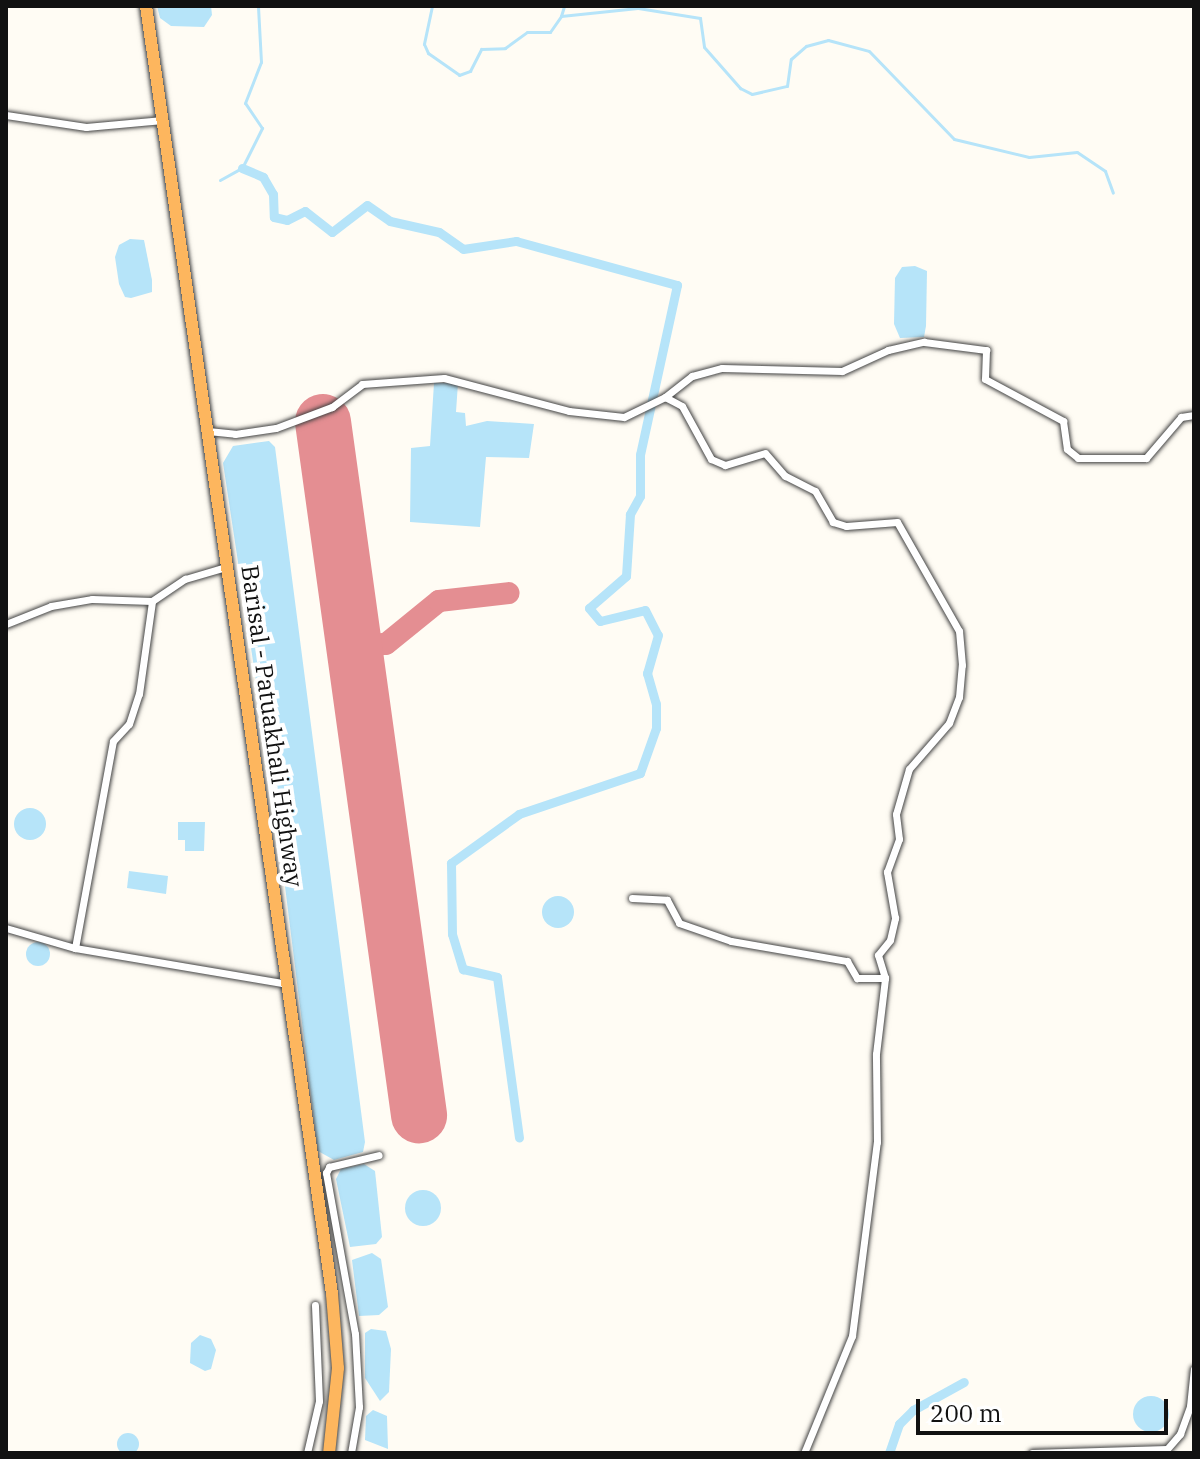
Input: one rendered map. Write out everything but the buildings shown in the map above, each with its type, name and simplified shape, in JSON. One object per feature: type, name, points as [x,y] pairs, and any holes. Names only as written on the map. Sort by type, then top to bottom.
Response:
[{"type":"highway","name":"Barisal - Patuakhali Highway","points":[[146,6],[288,984],[338,1352],[329,1453]]},
{"type":"street","points":[[6,115],[86,127],[163,120]]},
{"type":"street","points":[[208,431],[235,434],[276,428],[332,407],[362,384],[431,379],[482,386],[569,411],[624,417],[665,397],[692,376],[722,368],[842,371],[888,350],[924,342],[986,350],[985,379],[1063,421],[1067,449],[1078,458],[1146,458],[1181,417],[1194,415]]},
{"type":"street","points":[[665,397],[682,406],[711,459],[725,465],[765,453],[785,476],[815,491],[833,522],[846,526],[880,519],[897,522],[959,631],[959,697],[949,723],[909,769],[896,814],[899,839],[887,872],[895,918],[890,940],[878,955],[885,978],[876,1054],[877,1142],[852,1336],[804,1453]]},
{"type":"street","points":[[6,624],[51,606],[92,599],[152,601],[185,579],[226,567]]},
{"type":"street","points":[[75,948],[113,741],[129,724],[139,694],[152,601]]},
{"type":"street","points":[[632,898],[667,900],[679,923],[731,941],[847,961],[857,978],[885,978]]},
{"type":"street","points":[[6,928],[75,948],[288,984]]},
{"type":"street","points":[[351,1453],[359,1407],[355,1334],[326,1173],[329,1167],[379,1155]]},
{"type":"street","points":[[307,1453],[319,1401],[315,1305]]},
{"type":"street","points":[[1032,1453],[1167,1449],[1180,1434],[1190,1406],[1194,1369]]},
{"type":"water","points":[[157,6],[211,6],[212,15],[204,27],[171,26],[160,18]]},
{"type":"water","points":[[130,239],[144,240],[152,280],[152,292],[131,298],[125,297],[119,284],[115,257],[119,245]]},
{"type":"water","points":[[915,266],[927,271],[924,337],[900,338],[894,324],[895,278],[902,267]]},
{"type":"water","points":[[434,383],[458,383],[456,412],[465,413],[466,426],[487,421],[534,424],[529,458],[486,457],[480,527],[410,522],[411,448],[430,446]]},
{"type":"water","points":[[269,441],[275,447],[365,1142],[363,1152],[334,1160],[318,1151],[275,806],[223,463],[233,446]]},
{"type":"water","points":[[30,808],[42,812],[46,824],[42,836],[30,840],[18,836],[14,824],[18,812]]},
{"type":"water","points":[[178,822],[205,822],[204,851],[185,851],[185,840],[178,840]]},
{"type":"water","points":[[129,871],[168,876],[166,894],[127,888]]},
{"type":"water","points":[[558,896],[569,901],[574,912],[569,923],[558,928],[547,923],[542,912],[547,901]]},
{"type":"water","points":[[38,942],[46,946],[50,954],[46,962],[38,966],[30,962],[26,954],[30,946]]},
{"type":"water","points":[[364,1164],[375,1171],[382,1237],[376,1244],[350,1247],[336,1179],[341,1169]]},
{"type":"water","points":[[423,1190],[436,1195],[441,1208],[436,1221],[423,1226],[410,1221],[405,1208],[410,1195]]},
{"type":"water","points":[[372,1253],[381,1259],[388,1307],[379,1315],[359,1316],[352,1260]]},
{"type":"water","points":[[371,1329],[386,1331],[391,1349],[389,1392],[380,1401],[365,1378],[365,1333]]},
{"type":"water","points":[[200,1335],[211,1339],[216,1350],[211,1369],[205,1371],[190,1363],[191,1343]]},
{"type":"water","points":[[1151,1396],[1164,1401],[1169,1414],[1164,1427],[1151,1432],[1138,1427],[1133,1414],[1138,1401]]},
{"type":"water","points":[[373,1410],[387,1416],[388,1449],[365,1440],[366,1416]]},
{"type":"water","points":[[128,1433],[136,1436],[139,1444],[136,1452],[128,1455],[120,1452],[117,1444],[120,1436]]},
{"type":"waterway","points":[[220,180],[242,168],[262,128],[245,103],[261,62],[258,6]]},
{"type":"waterway","points":[[432,6],[424,44],[428,53],[459,75],[470,71],[481,49],[505,48],[527,32],[550,32],[561,16],[638,8],[700,18],[704,47],[740,88],[752,94],[787,86],[791,59],[806,46],[828,40],[869,51],[954,139],[1029,157],[1077,152],[1105,171],[1113,193]]},
{"type":"waterway","points":[[561,16],[564,6]]},
{"type":"waterway","points":[[242,168],[263,177],[273,194],[274,217],[287,220],[305,211],[332,232],[367,205],[390,221],[439,232],[463,249],[516,241],[677,285],[640,455],[640,496],[630,514],[626,576],[589,608],[600,621],[645,610],[658,635],[647,673],[656,704],[656,728],[640,773],[519,814],[451,863],[452,934],[463,969],[497,977],[519,1138]]},
{"type":"waterway","points":[[889,1453],[899,1424],[913,1410],[964,1382]]},
{"type":"taxiway","points":[[355,647],[386,644],[439,601],[509,593]]},
{"type":"runway","points":[[323,422],[419,1115]]}]
